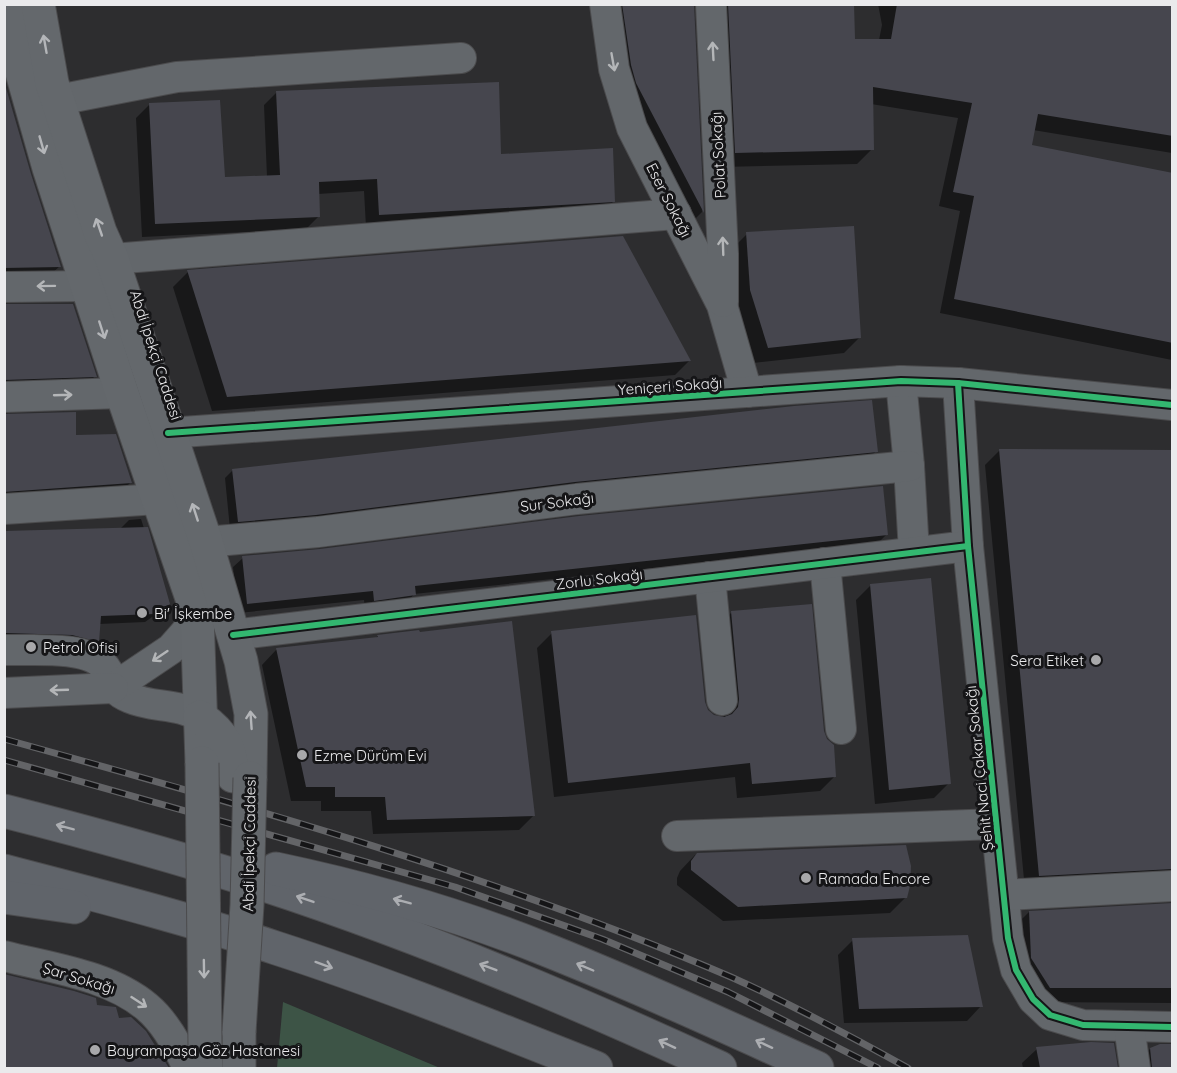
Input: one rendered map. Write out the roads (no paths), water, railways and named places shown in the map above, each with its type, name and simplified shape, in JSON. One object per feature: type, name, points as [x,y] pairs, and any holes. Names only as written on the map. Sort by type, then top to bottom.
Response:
[{"type":"highway","points":[[4,811],[121,842],[264,885],[364,919],[518,978],[720,1068]]},
{"type":"highway","points":[[121,842],[176,846],[410,903],[541,948],[818,1068]]},
{"type":"highway","points":[[4,871],[168,914],[278,948],[596,1068]]},
{"type":"highway","points":[[4,897],[100,910],[168,914]]},
{"type":"highway","points":[[497,1029],[537,1068]]},
{"type":"main road","name":"Abdi İpekçi Caddesi","points":[[38,4],[35,91],[49,168],[196,613],[202,763],[200,1061]]},
{"type":"main road","name":"Abdi İpekçi Caddesi","points":[[9,5],[19,62],[35,91],[112,260],[206,542],[241,661],[250,701],[252,730],[241,777],[248,834],[239,1068]]},
{"type":"main road","points":[[200,717],[221,734],[241,777]]},
{"type":"street","name":"Eser Sokağı","points":[[605,4],[614,69],[632,128],[723,304],[747,392]]},
{"type":"street","name":"Polat Sokağı","points":[[711,4],[723,254],[723,304]]},
{"type":"street","points":[[4,5],[9,5]]},
{"type":"street","points":[[35,91],[177,77],[461,58]]},
{"type":"street","points":[[112,260],[676,214]]},
{"type":"street","points":[[4,286],[88,286]]},
{"type":"street","points":[[901,381],[914,552]]},
{"type":"street","name":"Yeniçeri Sokağı","points":[[168,433],[901,381],[958,383],[1173,405]]},
{"type":"street","name":"Şehit Naci Çakar Sokağı","points":[[958,383],[968,546],[1008,938],[1016,970],[1033,999],[1050,1015],[1083,1025],[1173,1027]]},
{"type":"street","points":[[4,397],[122,393]]},
{"type":"street","name":"Sur Sokağı","points":[[206,542],[318,532],[577,499],[909,466]]},
{"type":"street","points":[[4,509],[158,499]]},
{"type":"street","name":"Zorlu Sokağı","points":[[233,635],[968,546]]},
{"type":"street","points":[[825,563],[841,729]]},
{"type":"street","points":[[710,577],[722,700]]},
{"type":"street","points":[[4,693],[113,688],[171,649],[186,632],[196,613]]},
{"type":"street","points":[[4,650],[64,651],[90,656],[102,664],[113,688],[130,698],[190,710],[200,717]]},
{"type":"street","points":[[676,836],[996,824]]},
{"type":"street","points":[[1004,895],[1173,886]]},
{"type":"street","name":"Şar Sokağı","points":[[4,956],[91,978],[125,992],[148,1008],[166,1030],[200,1061]]},
{"type":"street","points":[[1129,1026],[1135,1068]]},
{"type":"railway","points":[[4,739],[372,846],[553,907],[731,977],[798,1009],[908,1068]]},
{"type":"railway","points":[[4,760],[455,887],[602,939],[728,992],[878,1068]]},
{"type":"place","name":"Bi' İşkembe","points":[[142,613]]},
{"type":"place","name":"Petrol Ofisi","points":[[31,647]]},
{"type":"place","name":"Sera Etiket","points":[[1096,660]]},
{"type":"place","name":"Ezme Dürüm Evi","points":[[302,755]]},
{"type":"place","name":"Ramada Encore","points":[[806,878]]},
{"type":"place","name":"Bayrampaşa Göz Hastanesi","points":[[95,1050]]}]
